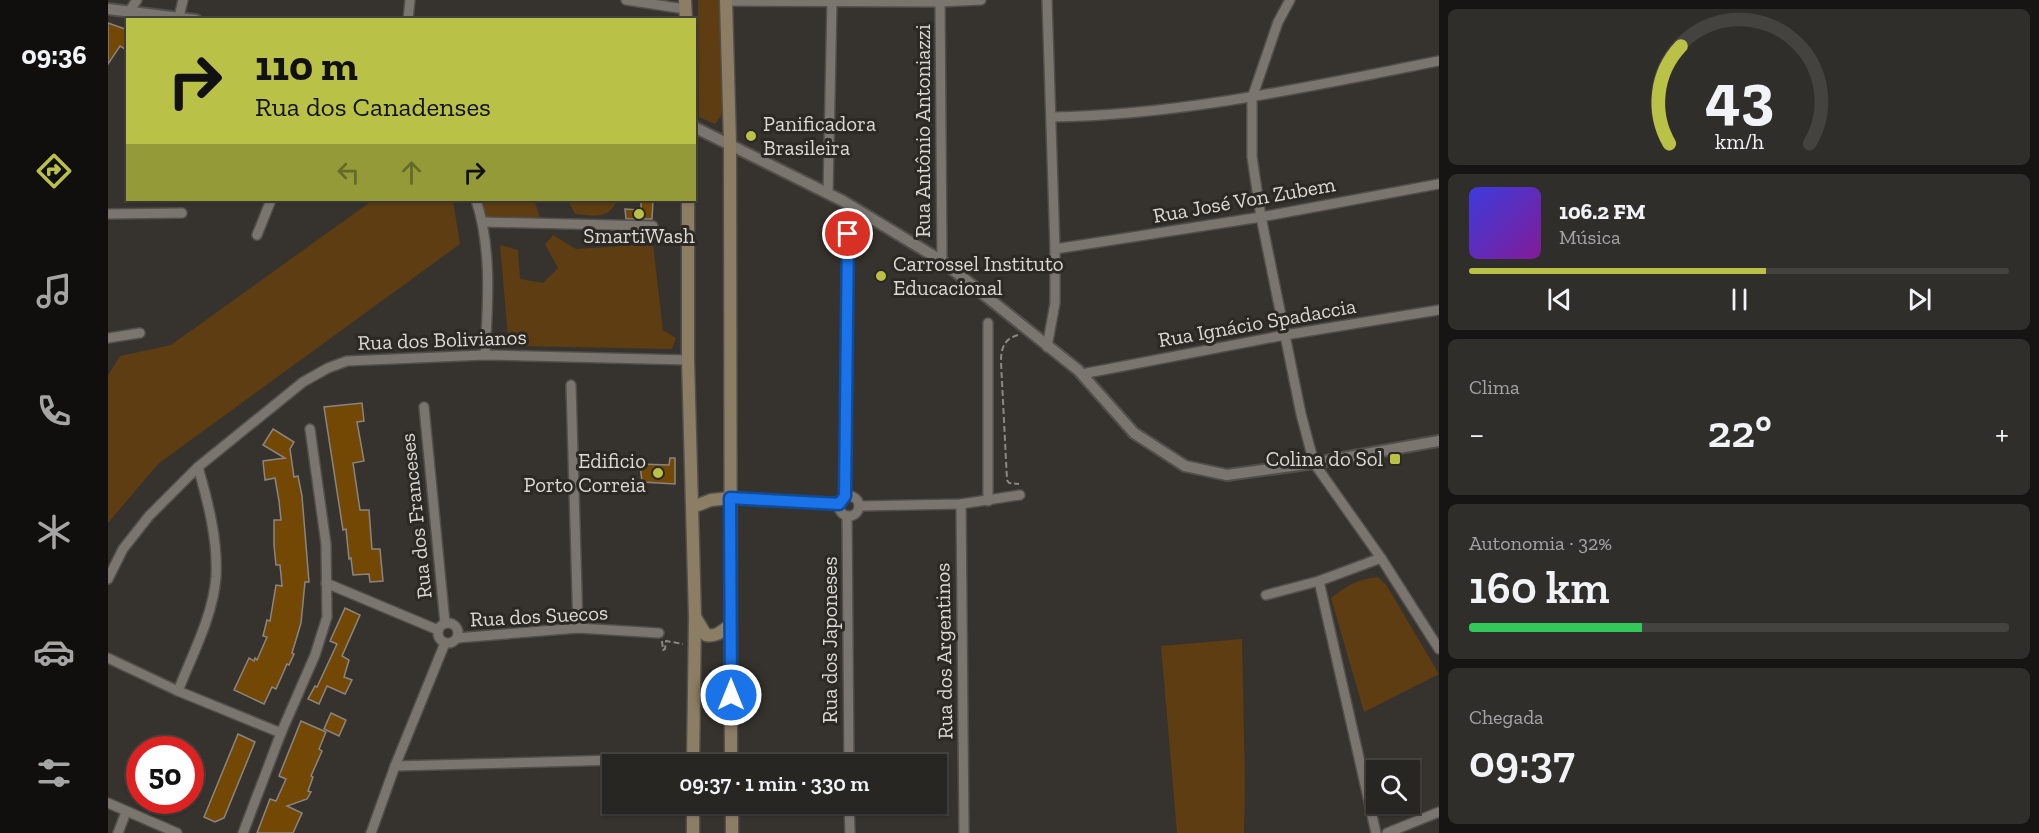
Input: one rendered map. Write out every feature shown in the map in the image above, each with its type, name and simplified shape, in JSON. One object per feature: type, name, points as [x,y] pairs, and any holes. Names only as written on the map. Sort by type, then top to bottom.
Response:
[{"type":"main road","points":[[726,1],[730,143],[731,754]]},
{"type":"main road","points":[[688,201],[688,360],[695,617],[693,754]]},
{"type":"main road","points":[[693,507],[711,500],[730,498]]},
{"type":"main road","points":[[695,617],[706,634],[713,636],[730,625]]},
{"type":"main road","points":[[693,814],[693,833]]},
{"type":"main road","points":[[732,814],[732,833]]},
{"type":"street","points":[[130,10],[136,0]]},
{"type":"street","points":[[179,17],[183,0]]},
{"type":"street","points":[[408,18],[410,0]]},
{"type":"street","points":[[626,0],[685,10]]},
{"type":"street","points":[[828,194],[832,0]]},
{"type":"street","points":[[726,1],[981,0]]},
{"type":"street","points":[[1047,0],[1055,249],[1055,303],[1047,347]]},
{"type":"street","points":[[1290,0],[1278,22],[1252,98],[1252,157],[1261,218],[1301,414],[1314,463],[1381,558],[1439,649]]},
{"type":"street","name":"Rua Antônio Antoniazzi","points":[[940,1],[942,261]]},
{"type":"street","points":[[108,9],[185,18]]},
{"type":"street","points":[[1052,117],[1099,116],[1252,98],[1439,61]]},
{"type":"street","points":[[696,128],[828,194],[942,261],[1082,374],[1134,433],[1185,466],[1227,475],[1314,463],[1439,441]]},
{"type":"street","name":"Rua José Von Zubem","points":[[1055,249],[1261,218],[1439,184]]},
{"type":"street","points":[[257,235],[271,201]]},
{"type":"street","points":[[476,201],[483,222],[488,302],[485,354]]},
{"type":"street","points":[[108,214],[182,213]]},
{"type":"street","points":[[483,222],[652,226]]},
{"type":"street","points":[[848,234],[842,500],[839,510],[847,516],[856,512],[859,506]]},
{"type":"street","name":"Rua Ignácio Spadaccia","points":[[1082,374],[1285,335],[1439,310]]},
{"type":"street","points":[[988,323],[988,501]]},
{"type":"street","points":[[109,339],[140,333]]},
{"type":"street","name":"Rua dos Bolivianos","points":[[108,579],[123,549],[149,516],[198,467],[303,382],[328,368],[348,361],[379,358],[454,357],[485,354],[688,360]]},
{"type":"street","points":[[571,385],[578,628]]},
{"type":"street","name":"Rua dos Franceses","points":[[424,407],[441,626]]},
{"type":"street","points":[[243,833],[281,733],[315,655],[327,617],[326,544],[310,429]]},
{"type":"street","points":[[178,691],[208,616],[216,577],[210,513],[198,467]]},
{"type":"street","points":[[859,506],[961,504],[1019,496]]},
{"type":"street","points":[[730,498],[842,500],[854,497],[859,506]]},
{"type":"street","name":"Rua dos Argentinos","points":[[961,504],[964,833]]},
{"type":"street","name":"Rua dos Japoneses","points":[[847,516],[849,754]]},
{"type":"street","points":[[1266,595],[1319,581],[1381,558]]},
{"type":"street","points":[[1319,581],[1376,833]]},
{"type":"street","points":[[326,583],[441,626],[452,623],[457,628],[457,638],[445,643],[439,639],[441,626]]},
{"type":"street","name":"Rua dos Suecos","points":[[457,638],[578,628],[659,633]]},
{"type":"street","points":[[371,833],[395,766],[445,643]]},
{"type":"street","points":[[108,658],[178,691],[281,733]]},
{"type":"street","points":[[395,766],[602,760]]},
{"type":"street","points":[[108,803],[126,812],[118,833]]},
{"type":"street","points":[[1387,833],[1439,812]]},
{"type":"street","points":[[131,814],[177,833]]},
{"type":"street","points":[[849,814],[850,833]]},
{"type":"path","points":[[1019,496],[1019,484],[1009,483],[1006,480],[1001,353],[1005,342],[1016,335],[1035,337]]},
{"type":"path","points":[[659,633],[662,635],[663,650],[666,641],[694,646]]},
{"type":"shaded area","points":[[698,0],[721,0],[723,106],[721,116],[715,124],[699,117]]},
{"type":"shaded area","points":[[372,201],[453,201],[460,244],[158,464],[108,523],[108,375],[120,356],[171,345]]},
{"type":"shaded area","points":[[481,201],[534,201],[540,217],[487,217]]},
{"type":"shaded area","points":[[568,201],[617,201],[605,214],[595,216],[575,214]]},
{"type":"shaded area","points":[[553,235],[576,249],[653,244],[663,330],[676,338],[672,349],[514,346],[508,337],[500,245],[518,250],[520,279],[543,283],[558,268],[545,244]]},
{"type":"shaded area","points":[[1378,577],[1387,586],[1439,674],[1364,712],[1331,598],[1364,579]]},
{"type":"shaded area","points":[[1242,639],[1244,833],[1177,833],[1161,646]]},
{"type":"building","points":[[108,23],[126,29],[126,50],[120,46],[108,64]]},
{"type":"building","name":"SmartiWash","points":[[641,201],[653,201],[652,219],[626,219],[625,209],[641,210]]},
{"type":"building","points":[[362,403],[364,421],[357,422],[364,461],[353,463],[360,510],[369,510],[372,549],[380,549],[383,581],[370,582],[369,574],[353,575],[346,529],[343,530],[324,407]]},
{"type":"building","points":[[273,429],[294,442],[290,449],[294,477],[298,476],[302,496],[309,582],[305,582],[301,623],[292,653],[294,654],[276,689],[272,687],[264,704],[234,690],[249,658],[257,660],[267,637],[263,636],[267,620],[270,621],[276,585],[282,586],[280,565],[276,565],[274,545],[274,520],[281,520],[279,501],[275,478],[265,480],[263,461],[285,458],[263,445]]},
{"type":"building","name":"Edificio Porto Correia","points":[[670,458],[675,458],[675,484],[642,482],[640,464],[669,465]]},
{"type":"building","points":[[345,608],[360,615],[342,656],[349,660],[344,677],[352,680],[345,694],[327,686],[319,704],[308,699],[315,686],[317,687],[337,644],[330,641]]},
{"type":"building","points":[[331,713],[346,720],[339,736],[324,729]]},
{"type":"building","points":[[301,721],[326,732],[319,749],[322,751],[311,776],[313,777],[308,791],[311,792],[307,799],[287,806],[302,813],[293,833],[257,833],[270,799],[276,801],[286,779],[279,776]]},
{"type":"building","points":[[238,734],[255,742],[224,818],[215,822],[204,817]]},
{"type":"place","name":"Panificadora Brasileira","points":[[751,136]]},
{"type":"place","name":"SmartiWash","points":[[639,214]]},
{"type":"place","name":"Carrossel Instituto Educacional","points":[[881,276]]},
{"type":"place","name":"Colina do Sol","points":[[1395,459]]},
{"type":"place","name":"Edificio Porto Correia","points":[[658,473]]},
{"type":"route","points":[[731,695],[730,498],[839,504],[845,496],[848,234]]}]
